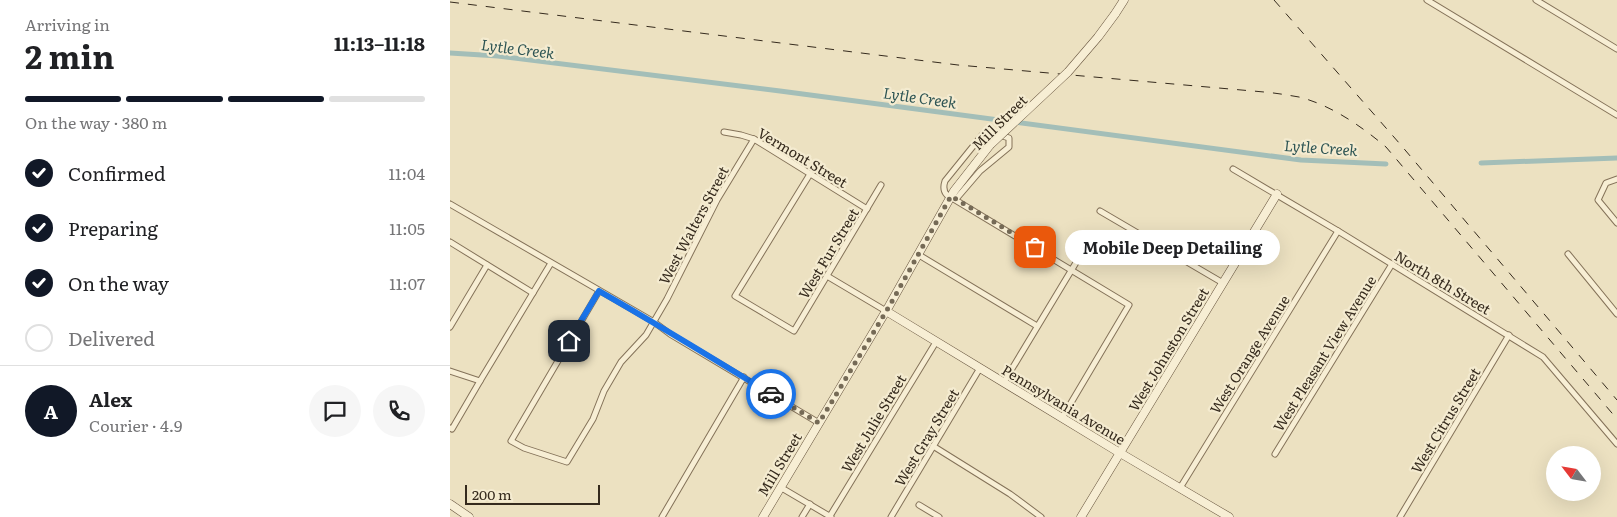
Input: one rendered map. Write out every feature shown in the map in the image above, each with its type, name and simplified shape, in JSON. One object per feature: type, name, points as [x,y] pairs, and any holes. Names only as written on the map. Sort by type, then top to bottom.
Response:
[{"type":"street","name":"Mill Street","points":[[763,517],[919,255],[954,198],[990,145],[1068,72],[1098,37],[1124,0]]},
{"type":"street","points":[[1427,0],[1617,114]]},
{"type":"street","points":[[1536,0],[1617,49]]},
{"type":"street","name":"Vermont Street","points":[[724,132],[754,139],[867,209]]},
{"type":"street","points":[[954,198],[980,171],[1009,147],[1009,138],[993,133],[983,134],[944,184],[945,192],[954,198],[1130,305],[1062,418]]},
{"type":"street","name":"West Walters Street","points":[[599,291],[511,441],[524,448],[567,462],[593,419],[604,391],[617,369],[641,342],[654,322],[712,208],[754,139]]},
{"type":"street","name":"North 8th Street","points":[[1232,169],[1277,194],[1543,357],[1617,444]]},
{"type":"street","name":"West Fur Street","points":[[810,174],[735,296],[794,331],[882,185]]},
{"type":"street","points":[[1617,179],[1606,183],[1598,200],[1617,223]]},
{"type":"street","name":"West Johnston Street","points":[[1081,517],[1277,194]]},
{"type":"street","points":[[450,204],[654,322],[680,340],[819,423]]},
{"type":"street","points":[[1100,211],[1223,283]]},
{"type":"street","name":"West Orange Avenue","points":[[1180,488],[1338,231]]},
{"type":"street","points":[[450,242],[533,293]]},
{"type":"street","points":[[1004,382],[1086,246]]},
{"type":"street","points":[[1568,254],[1617,314]]},
{"type":"street","points":[[919,255],[1038,326]]},
{"type":"street","points":[[451,429],[551,263]]},
{"type":"street","name":"West Pleasant View Avenue","points":[[1275,454],[1392,264]]},
{"type":"street","points":[[450,327],[487,265]]},
{"type":"street","points":[[827,276],[886,311]]},
{"type":"street","name":"Pennsylvania Avenue","points":[[886,311],[1229,517]]},
{"type":"street","name":"West Citrus Street","points":[[1400,517],[1509,335]]},
{"type":"street","name":"West Julie Street","points":[[831,517],[936,342]]},
{"type":"street","name":"West Gray Street","points":[[891,517],[980,368]]},
{"type":"street","points":[[450,371],[480,381]]},
{"type":"street","points":[[662,517],[744,377]]},
{"type":"street","points":[[933,446],[1010,494],[1041,517]]},
{"type":"street","points":[[780,486],[831,517]]},
{"type":"street","points":[[450,504],[469,517]]},
{"type":"street","points":[[802,517],[810,504]]},
{"type":"street","points":[[919,505],[939,517]]},
{"type":"waterway","name":"Lytle Creek","points":[[450,53],[498,56],[780,91],[1301,160],[1386,164]]},
{"type":"waterway","name":"Lytle Creek","points":[[1481,163],[1617,158]]},
{"type":"railway","points":[[1274,0],[1400,144],[1617,400]]},
{"type":"railway","points":[[450,2],[958,65],[1268,92],[1299,97],[1323,105],[1345,117],[1386,147],[1617,419]]},
{"type":"way so far","points":[[771,394],[819,423],[890,305],[951,196],[1035,247]]},
{"type":"place","name":"Mobile Deep Detailing","points":[[1035,247]]},
{"type":"route","points":[[569,341],[599,291],[654,322],[670,334],[771,394]]}]
